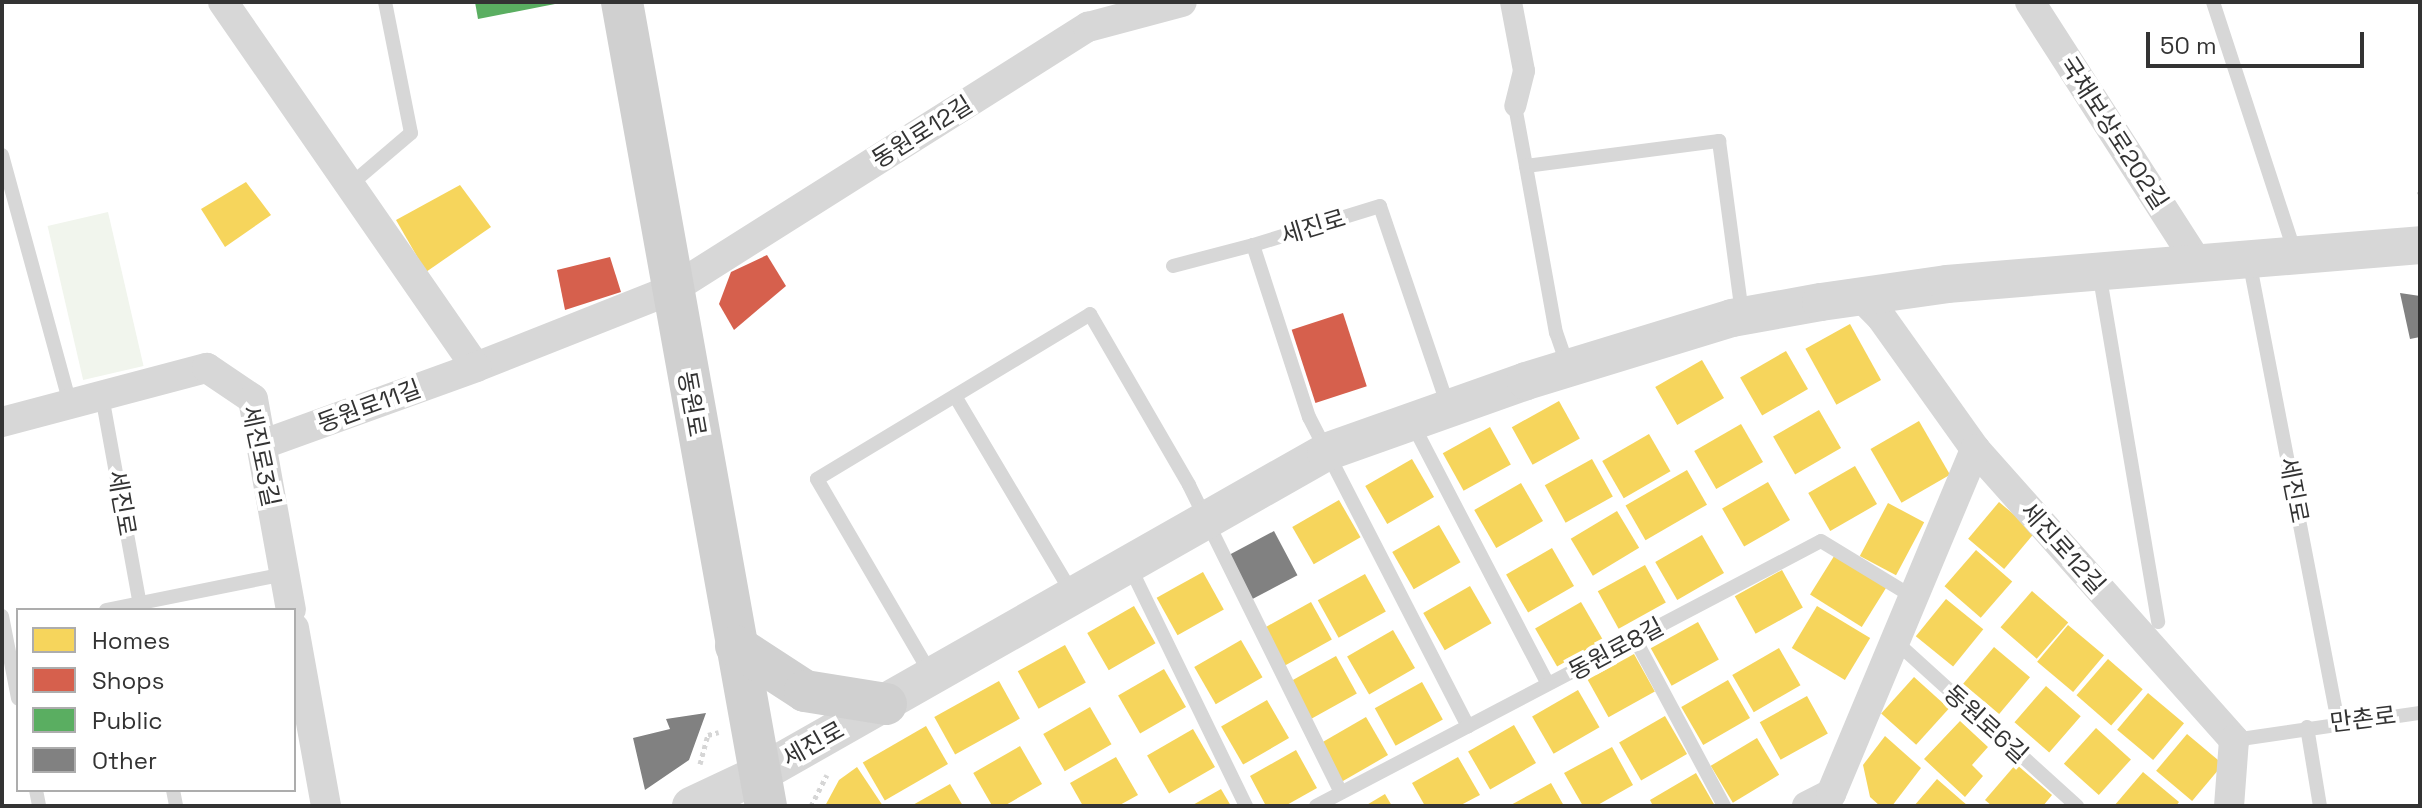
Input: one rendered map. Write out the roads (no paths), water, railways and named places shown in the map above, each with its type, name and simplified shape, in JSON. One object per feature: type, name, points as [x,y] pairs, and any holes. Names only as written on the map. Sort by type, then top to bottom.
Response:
[{"type":"main road","name":"동원로","points":[[622,2],[763,790]]},
{"type":"main road","points":[[736,646],[805,691],[886,704]]},
{"type":"street","points":[[223,2],[476,367]]},
{"type":"street","name":"동원로12길","points":[[673,289],[1085,14],[1182,2]]},
{"type":"street","points":[[1511,2],[1524,71],[1515,106]]},
{"type":"street","name":"국채보상로202길","points":[[2030,2],[2198,264]]},
{"type":"street","name":"세진로","points":[[691,806],[763,790],[886,704],[1326,452],[1448,406],[1742,316],[1861,297],[2099,271],[2420,245]]},
{"type":"street","name":"동원로11길","points":[[261,445],[476,367],[673,289]]},
{"type":"street","name":"세진로12길","points":[[1861,297],[1975,449],[2234,740]]},
{"type":"street","name":"세진로3길","points":[[2,422],[207,368],[253,399],[291,608]]},
{"type":"street","points":[[1828,802],[1975,449]]},
{"type":"street","points":[[296,639],[326,806]]},
{"type":"street","points":[[2229,806],[2234,740]]},
{"type":"lane","points":[[350,185],[411,133],[385,2]]},
{"type":"lane","points":[[2213,2],[2296,256]]},
{"type":"lane","points":[[1515,106],[1556,333],[1568,368]]},
{"type":"lane","points":[[1526,166],[1719,141],[1742,316]]},
{"type":"lane","points":[[2,155],[70,404]]},
{"type":"lane","name":"세진로","points":[[1448,406],[1380,206],[1253,245],[1309,417],[1468,726]]},
{"type":"lane","points":[[1173,266],[1253,245]]},
{"type":"lane","name":"세진로","points":[[2249,259],[2338,721]]},
{"type":"lane","points":[[2099,271],[2158,622]]},
{"type":"lane","points":[[932,677],[817,479],[1090,314],[1189,485],[1203,521],[1341,793]]},
{"type":"lane","name":"세진로","points":[[102,396],[140,606]]},
{"type":"lane","points":[[955,396],[1073,597]]},
{"type":"lane","points":[[1410,419],[1548,684]]},
{"type":"lane","name":"동원로8길","points":[[1316,806],[1821,541],[1913,597]]},
{"type":"lane","points":[[1129,565],[1246,806]]},
{"type":"lane","points":[[140,606],[284,574]]},
{"type":"lane","points":[[2,616],[9,633],[16,684]]},
{"type":"lane","points":[[1635,639],[1724,806]]},
{"type":"lane","name":"동원로6길","points":[[1895,641],[2077,806]]},
{"type":"lane","name":"만촌로","points":[[2234,740],[2338,721],[2420,713]]},
{"type":"lane","name":"만촌로","points":[[2307,727],[2320,806]]}]
